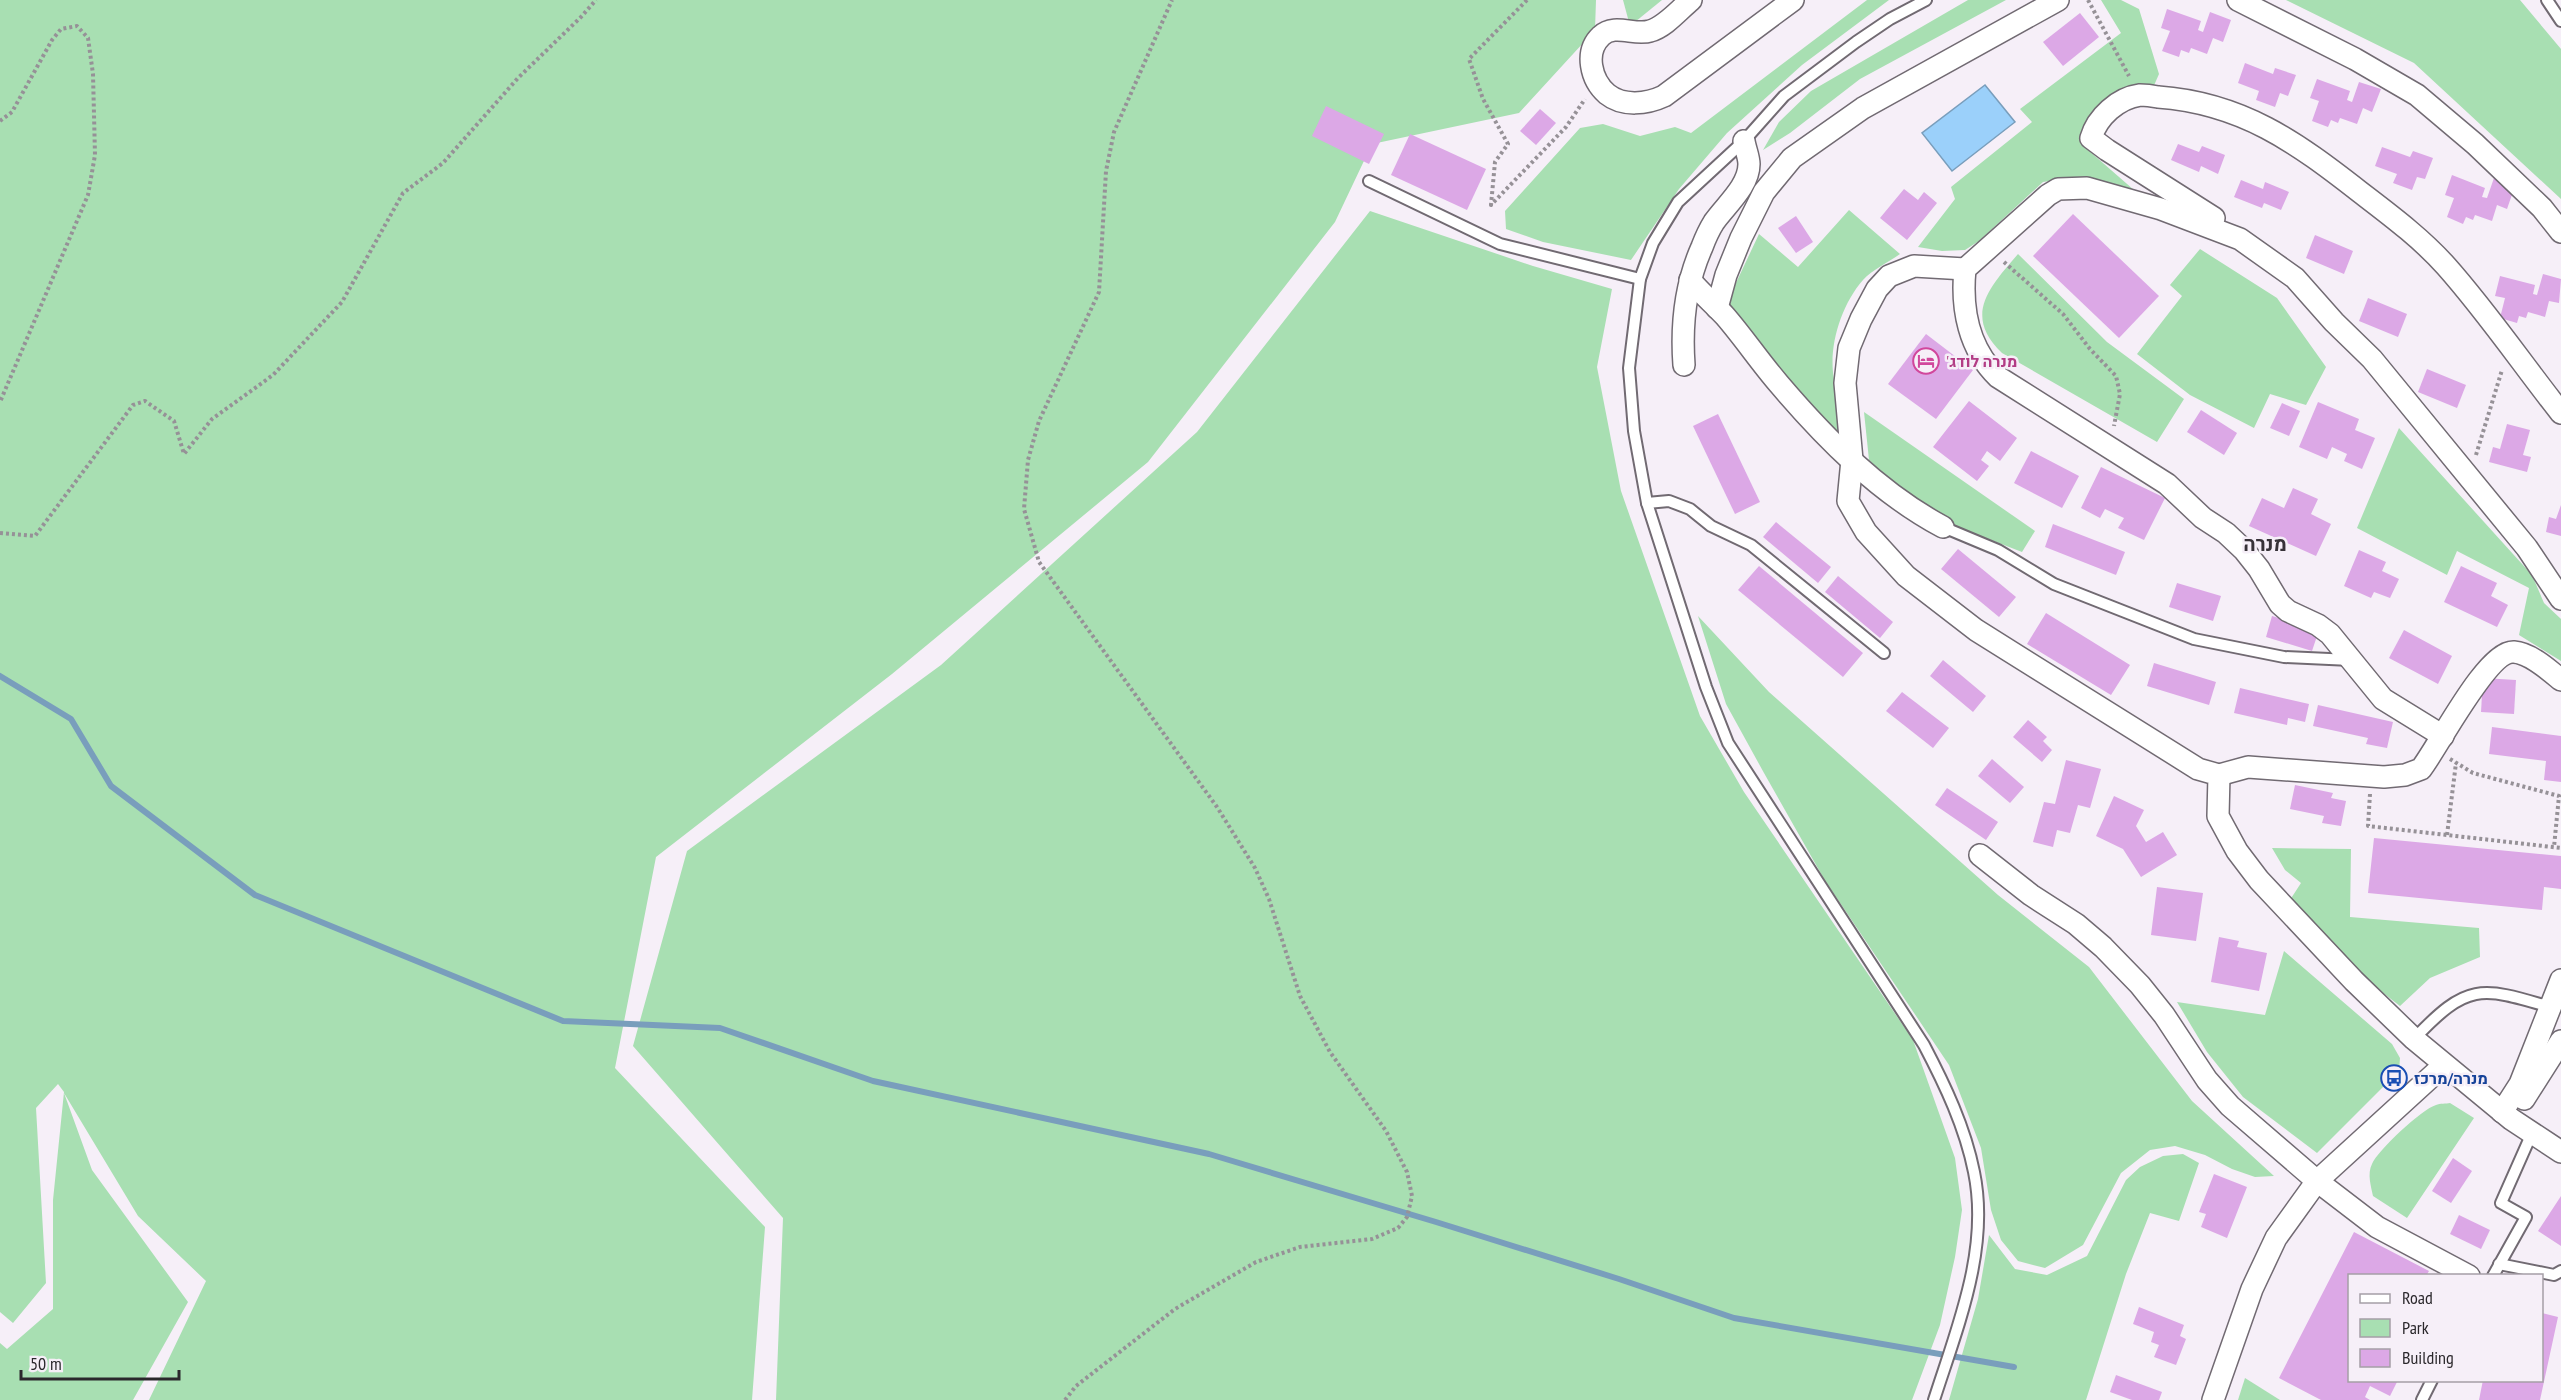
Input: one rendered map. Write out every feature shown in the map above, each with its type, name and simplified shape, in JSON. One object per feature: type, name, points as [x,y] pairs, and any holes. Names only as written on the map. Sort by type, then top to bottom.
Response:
[{"type":"street","points":[[1691,0],[1650,31],[1612,30],[1601,36],[1592,50],[1590,67],[1597,81],[1608,94],[1624,101],[1652,102],[1664,96],[1793,0]]},
{"type":"street","points":[[1717,308],[1726,275],[1764,192],[1792,158],[1863,108],[2058,0]]},
{"type":"street","points":[[2238,0],[2355,59],[2417,95],[2475,144],[2542,208],[2561,232]]},
{"type":"street","points":[[2561,413],[2446,266],[2400,223],[2282,135],[2236,113],[2207,103],[2139,95],[2115,106],[2095,125],[2091,138],[2132,167],[2213,217],[2295,278],[2334,322],[2372,359],[2468,479],[2528,548],[2561,599]]},
{"type":"street","points":[[1684,365],[1682,338],[1684,304],[1690,280],[1713,224],[1747,176],[1749,163],[1744,141]]},
{"type":"street","points":[[2240,239],[2135,200],[2087,188],[2058,189],[2048,195],[1965,269],[1963,289],[1970,332],[1989,368],[1998,377],[2167,484],[2203,518],[2226,533],[2253,559],[2280,604],[2288,611],[2318,625],[2330,634],[2383,699],[2439,743]]},
{"type":"street","points":[[1965,269],[1914,266],[1889,276],[1877,289],[1849,348],[1845,383],[1852,460],[1848,501],[1866,532],[1906,576],[1976,630],[2198,769],[2219,775],[2248,767],[2371,776],[2405,775],[2421,769],[2482,674],[2504,653],[2515,652],[2529,657],[2561,680]]},
{"type":"street","points":[[1690,280],[1717,308],[1778,383],[1852,460],[1920,515],[1942,527]]},
{"type":"street","points":[[2219,775],[2218,816],[2237,851],[2259,880],[2338,964],[2414,1039],[2506,1115],[2561,1152]]},
{"type":"street","points":[[1980,855],[2031,895],[2076,924],[2103,947],[2140,985],[2164,1015],[2207,1080],[2230,1106],[2317,1181],[2377,1227],[2457,1273]]},
{"type":"street","points":[[2506,1115],[2561,980]]},
{"type":"street","points":[[2506,1115],[2561,1041]]},
{"type":"street","points":[[2213,1400],[2264,1260],[2276,1238],[2317,1181],[2444,1065]]},
{"type":"lane","points":[[1926,0],[1890,19],[1784,96],[1744,141],[1678,202],[1653,243],[1640,279],[1629,368],[1634,431],[1647,503],[1706,687],[1728,743],[1924,1045],[1945,1084],[1965,1137],[1975,1174],[1978,1215],[1974,1261],[1962,1314],[1934,1400]]},
{"type":"lane","points":[[2547,0],[2561,21]]},
{"type":"lane","points":[[1370,182],[1500,244],[1640,279]]},
{"type":"lane","points":[[1647,503],[1669,501],[1690,509],[1711,526],[1751,545],[1884,654]]},
{"type":"lane","points":[[1942,527],[1998,550],[2054,584],[2194,639],[2284,657],[2351,660]]},
{"type":"lane","points":[[2414,1039],[2438,1014],[2470,995],[2490,991],[2550,1007]]},
{"type":"lane","points":[[2494,1274],[2526,1217],[2501,1203],[2532,1134]]},
{"type":"lane","points":[[2499,1264],[2554,1275],[2561,1270]]},
{"type":"lane","points":[[2424,1399],[2431,1382]]},
{"type":"path","points":[[0,533],[35,536],[133,405],[145,401],[174,421],[184,454],[212,420],[273,375],[342,302],[403,193],[443,163],[518,78],[596,0]]},
{"type":"path","points":[[1065,1400],[1076,1386],[1175,1309],[1256,1262],[1300,1247],[1372,1239],[1398,1228],[1407,1217],[1412,1196],[1407,1172],[1386,1131],[1330,1052],[1300,996],[1269,899],[1255,868],[1217,807],[1039,562],[1023,509],[1028,460],[1039,421],[1099,292],[1106,171],[1114,132],[1172,0]]},
{"type":"path","points":[[1527,0],[1469,59],[1483,99],[1508,144],[1495,162],[1491,205],[1566,127],[1597,81]]},
{"type":"path","points":[[2088,0],[2139,95]]},
{"type":"path","points":[[0,121],[12,112],[52,40],[61,29],[77,26],[88,38],[93,74],[95,155],[88,195],[0,402]]},
{"type":"path","points":[[1988,248],[2063,315],[2090,349],[2116,376],[2120,394],[2111,447]]},
{"type":"path","points":[[2468,479],[2509,346]]},
{"type":"path","points":[[2439,743],[2456,763],[2473,773],[2559,796],[2554,847]]},
{"type":"path","points":[[2447,835],[2456,763]]},
{"type":"path","points":[[2371,776],[2368,826],[2561,848]]},
{"type":"green space","points":[[0,0],[1596,0],[1595,30],[1519,113],[1372,144],[1335,222],[1148,462],[892,674],[656,857],[615,1068],[765,1227],[752,1400],[149,1400],[206,1281],[138,1216],[64,1093],[92,1170],[188,1302],[133,1400],[0,1400],[0,1343],[7,1349],[53,1309],[53,1200],[64,1092],[58,1084],[36,1108],[46,1283],[13,1323],[0,1312]]},
{"type":"green space","points":[[1623,0],[1662,0],[1630,26]]},
{"type":"green space","points":[[1867,0],[1889,0],[1802,65],[1727,133],[1679,189],[1631,260],[1543,242],[1506,229],[1505,211],[1580,128],[1603,124],[1640,136],[1675,127],[1691,133]]},
{"type":"green space","points":[[1968,0],[2006,0],[1860,79],[1790,133],[1763,150],[1779,122],[1811,91]]},
{"type":"green space","points":[[2101,0],[2121,0],[2139,9],[2159,74],[2152,90],[2103,106],[2086,120],[2080,143],[2142,197],[2094,181],[2070,178],[2043,182],[1979,241],[1965,250],[1942,251],[1918,247],[1955,199],[1951,187],[2032,122],[2020,109],[2121,33]]},
{"type":"green space","points":[[2286,0],[2520,0],[2561,49],[2561,199],[2414,63]]},
{"type":"green space","points":[[1849,210],[1900,254],[1863,280],[1848,302],[1838,327],[1833,367],[1841,413],[1838,432],[1805,405],[1727,302],[1759,234],[1798,267]]},
{"type":"green space","points":[[1370,211],[1533,266],[1612,289],[1597,367],[1621,491],[1700,716],[1744,792],[1913,1040],[1955,1158],[1962,1210],[1955,1257],[1940,1325],[1912,1400],[776,1400],[783,1218],[633,1046],[687,851],[941,665],[1197,432]]},
{"type":"green space","points":[[2200,249],[2277,298],[2326,367],[2306,405],[2270,394],[2254,428],[2190,395],[2137,354],[2182,296],[2170,285]]},
{"type":"green space","points":[[2018,254],[2107,342],[2184,399],[2157,442],[2002,353],[1990,339],[1982,314],[1985,302],[1998,278]]},
{"type":"green space","points":[[1864,412],[2035,531],[2022,552],[1960,528],[1907,496],[1869,460]]},
{"type":"green space","points":[[2399,428],[2532,575],[2544,603],[2561,619],[2561,661],[2519,635],[2529,588],[2457,551],[2447,575],[2357,528]]},
{"type":"green space","points":[[1698,616],[1769,692],[1998,895],[2089,967],[2192,1101],[2274,1176],[2255,1177],[2232,1169],[2205,1155],[2175,1146],[2150,1150],[2121,1173],[2083,1245],[2045,1268],[2018,1261],[2001,1240],[1991,1210],[1981,1148],[1949,1065],[1824,879],[1764,773],[1726,704]]},
{"type":"green space","points":[[2272,848],[2351,849],[2350,917],[2479,928],[2480,957],[2430,978],[2400,1006],[2356,972],[2288,903],[2301,883],[2285,870]]},
{"type":"green space","points":[[2284,951],[2392,1044],[2400,1058],[2399,1071],[2317,1153],[2243,1097],[2207,1052],[2177,1002],[2265,1015]]},
{"type":"green space","points":[[2450,1103],[2474,1118],[2407,1218],[2373,1196],[2370,1180],[2372,1164],[2391,1140],[2411,1122],[2429,1108],[2438,1104]]},
{"type":"green space","points":[[2183,1154],[2199,1163],[2179,1221],[2150,1213],[2126,1274],[2086,1400],[1949,1400],[1978,1299],[1989,1235],[2015,1269],[2047,1275],[2087,1256],[2126,1180],[2140,1167],[2163,1156]]},
{"type":"green space","points":[[2245,1378],[2280,1400],[2238,1400]]},
{"type":"water","points":[[1985,85],[2015,122],[1952,171],[1922,133]]},
{"type":"building","points":[[2167,9],[2201,21],[2198,30],[2203,32],[2210,12],[2231,20],[2223,42],[2213,38],[2207,54],[2191,48],[2189,53],[2181,50],[2179,57],[2162,51],[2170,31],[2161,28]]},
{"type":"building","points":[[2080,13],[2099,37],[2063,66],[2043,42]]},
{"type":"building","points":[[2245,63],[2273,74],[2275,68],[2296,75],[2288,96],[2280,93],[2275,107],[2256,100],[2259,91],[2238,83]]},
{"type":"building","points":[[2317,79],[2350,91],[2347,100],[2352,102],[2359,82],[2381,89],[2372,112],[2363,108],[2357,124],[2340,118],[2338,123],[2331,120],[2328,127],[2312,121],[2319,101],[2310,98]]},
{"type":"building","points":[[1326,106],[1384,134],[1369,164],[1312,136]]},
{"type":"building","points":[[1540,109],[1556,123],[1536,145],[1520,131]]},
{"type":"building","points":[[1410,134],[1486,169],[1467,210],[1391,175]]},
{"type":"building","points":[[2178,144],[2199,152],[2202,146],[2225,155],[2218,174],[2201,166],[2199,172],[2171,160]]},
{"type":"building","points":[[2382,147],[2410,157],[2413,151],[2433,158],[2425,179],[2417,177],[2412,190],[2393,183],[2397,174],[2375,166]]},
{"type":"building","points":[[2452,175],[2485,188],[2482,197],[2487,198],[2494,178],[2515,186],[2507,209],[2497,205],[2492,221],[2475,215],[2473,220],[2466,217],[2463,224],[2447,217],[2454,198],[2445,195]]},
{"type":"building","points":[[2241,180],[2263,189],[2265,182],[2289,192],[2281,210],[2264,203],[2262,208],[2234,197]]},
{"type":"building","points":[[1904,189],[1918,200],[1924,192],[1937,203],[1907,240],[1880,218]]},
{"type":"building","points":[[2073,214],[2159,296],[2119,338],[2033,256]]},
{"type":"building","points":[[1796,216],[1813,242],[1796,253],[1778,228]]},
{"type":"building","points":[[2315,235],[2353,251],[2344,274],[2306,258]]},
{"type":"building","points":[[2543,274],[2561,279],[2559,303],[2549,301],[2545,317],[2528,312],[2526,318],[2519,316],[2517,323],[2500,318],[2505,298],[2495,296],[2500,276],[2535,285],[2533,294],[2537,295]]},
{"type":"building","points":[[2368,298],[2407,314],[2398,337],[2359,321]]},
{"type":"building","points":[[1926,334],[1973,370],[1936,419],[1888,384]]},
{"type":"building","points":[[2427,369],[2466,385],[2457,408],[2418,392]]},
{"type":"building","points":[[1969,401],[2017,438],[2000,461],[1987,451],[1981,460],[1989,466],[1977,481],[1933,447]]},
{"type":"building","points":[[2318,402],[2359,419],[2355,430],[2375,438],[2362,469],[2344,461],[2347,454],[2332,447],[2327,459],[2299,447]]},
{"type":"building","points":[[2282,403],[2300,411],[2289,436],[2270,428]]},
{"type":"building","points":[[2201,410],[2237,433],[2224,455],[2187,432]]},
{"type":"building","points":[[1718,414],[1760,502],[1735,514],[1693,426]]},
{"type":"building","points":[[2507,424],[2530,430],[2523,455],[2531,457],[2527,472],[2489,462],[2493,447],[2500,449]]},
{"type":"building","points":[[2031,451],[2079,476],[2062,508],[2014,483]]},
{"type":"building","points":[[2101,467],[2165,498],[2144,540],[2118,528],[2124,518],[2105,509],[2100,518],[2081,508]]},
{"type":"building","points":[[2293,488],[2318,499],[2311,514],[2331,524],[2316,556],[2249,526],[2262,498],[2284,508]]},
{"type":"building","points":[[2561,505],[2561,536],[2546,532],[2549,517],[2556,519]]},
{"type":"building","points":[[1776,522],[1831,567],[1818,583],[1763,537]]},
{"type":"building","points":[[2053,524],[2125,552],[2116,575],[2045,547]]},
{"type":"building","points":[[1958,549],[2016,597],[1999,617],[1941,569]]},
{"type":"building","points":[[2359,550],[2386,562],[2382,571],[2399,579],[2390,598],[2374,592],[2371,598],[2344,586]]},
{"type":"building","points":[[1759,566],[1863,653],[1843,677],[1738,590]]},
{"type":"building","points":[[2461,566],[2497,583],[2491,596],[2508,605],[2497,627],[2444,602]]},
{"type":"building","points":[[1838,576],[1893,622],[1880,638],[1825,592]]},
{"type":"building","points":[[2177,583],[2221,596],[2213,621],[2169,607]]},
{"type":"building","points":[[2046,613],[2130,665],[2111,695],[2027,644]]},
{"type":"building","points":[[2272,616],[2319,630],[2312,651],[2266,637]]},
{"type":"building","points":[[2404,630],[2452,656],[2438,684],[2389,658]]},
{"type":"building","points":[[1943,660],[1986,696],[1973,712],[1930,676]]},
{"type":"building","points":[[2154,663],[2216,682],[2209,705],[2147,686]]},
{"type":"building","points":[[2483,678],[2516,680],[2514,714],[2481,712]]},
{"type":"building","points":[[2240,688],[2309,704],[2305,722],[2288,718],[2287,725],[2234,713]]},
{"type":"building","points":[[1902,692],[1949,728],[1933,748],[1886,711]]},
{"type":"building","points":[[2318,705],[2393,722],[2387,748],[2366,744],[2368,738],[2313,726]]},
{"type":"building","points":[[2028,720],[2047,737],[2043,741],[2052,750],[2042,762],[2013,737]]},
{"type":"building","points":[[2492,727],[2561,736],[2561,782],[2544,780],[2546,761],[2489,754]]},
{"type":"building","points":[[1992,759],[2024,787],[2010,803],[1978,776]]},
{"type":"building","points":[[2066,760],[2101,769],[2090,808],[2078,805],[2070,833],[2057,830],[2053,847],[2033,842],[2044,802],[2055,804]]},
{"type":"building","points":[[2295,785],[2333,793],[2331,798],[2346,801],[2341,826],[2322,823],[2324,816],[2290,809]]},
{"type":"building","points":[[1947,788],[1998,822],[1986,840],[1935,805]]},
{"type":"building","points":[[2114,796],[2144,810],[2136,826],[2146,842],[2163,832],[2177,855],[2141,877],[2123,849],[2096,836]]},
{"type":"building","points":[[2374,838],[2561,856],[2561,889],[2544,887],[2542,910],[2368,893]]},
{"type":"building","points":[[2157,887],[2203,893],[2196,941],[2151,935]]},
{"type":"building","points":[[2219,937],[2239,941],[2237,947],[2267,953],[2259,991],[2211,982]]},
{"type":"building","points":[[2453,1158],[2472,1171],[2451,1203],[2432,1191]]},
{"type":"building","points":[[2214,1174],[2247,1187],[2227,1238],[2201,1227],[2206,1214],[2199,1212]]},
{"type":"building","points":[[2561,1196],[2561,1246],[2538,1231]]},
{"type":"building","points":[[2459,1215],[2490,1230],[2481,1249],[2450,1234]]},
{"type":"building","points":[[2354,1232],[2429,1271],[2427,1274],[2348,1274],[2348,1382],[2397,1382],[2390,1396],[2370,1386],[2365,1397],[2370,1400],[2321,1400],[2279,1378]]},
{"type":"building","points":[[2139,1307],[2184,1325],[2180,1336],[2186,1339],[2176,1365],[2154,1357],[2159,1345],[2151,1342],[2154,1332],[2133,1324]]},
{"type":"building","points":[[2543,1313],[2558,1317],[2540,1400],[2479,1400],[2483,1382],[2543,1382]]},
{"type":"building","points":[[2116,1375],[2162,1392],[2159,1400],[2132,1400],[2110,1392]]},
{"type":"waterway","points":[[0,676],[71,719],[111,786],[255,895],[563,1021],[720,1028],[873,1081],[1209,1154],[1619,1279],[1734,1318],[2014,1367]]},
{"type":"place","name":"'מנרה לודג","points":[[1926,361]]},
{"type":"place","name":"מנרה/מרכז","points":[[2394,1078]]},
{"type":"district","name":"מנרה","points":[[2265,544]]}]
